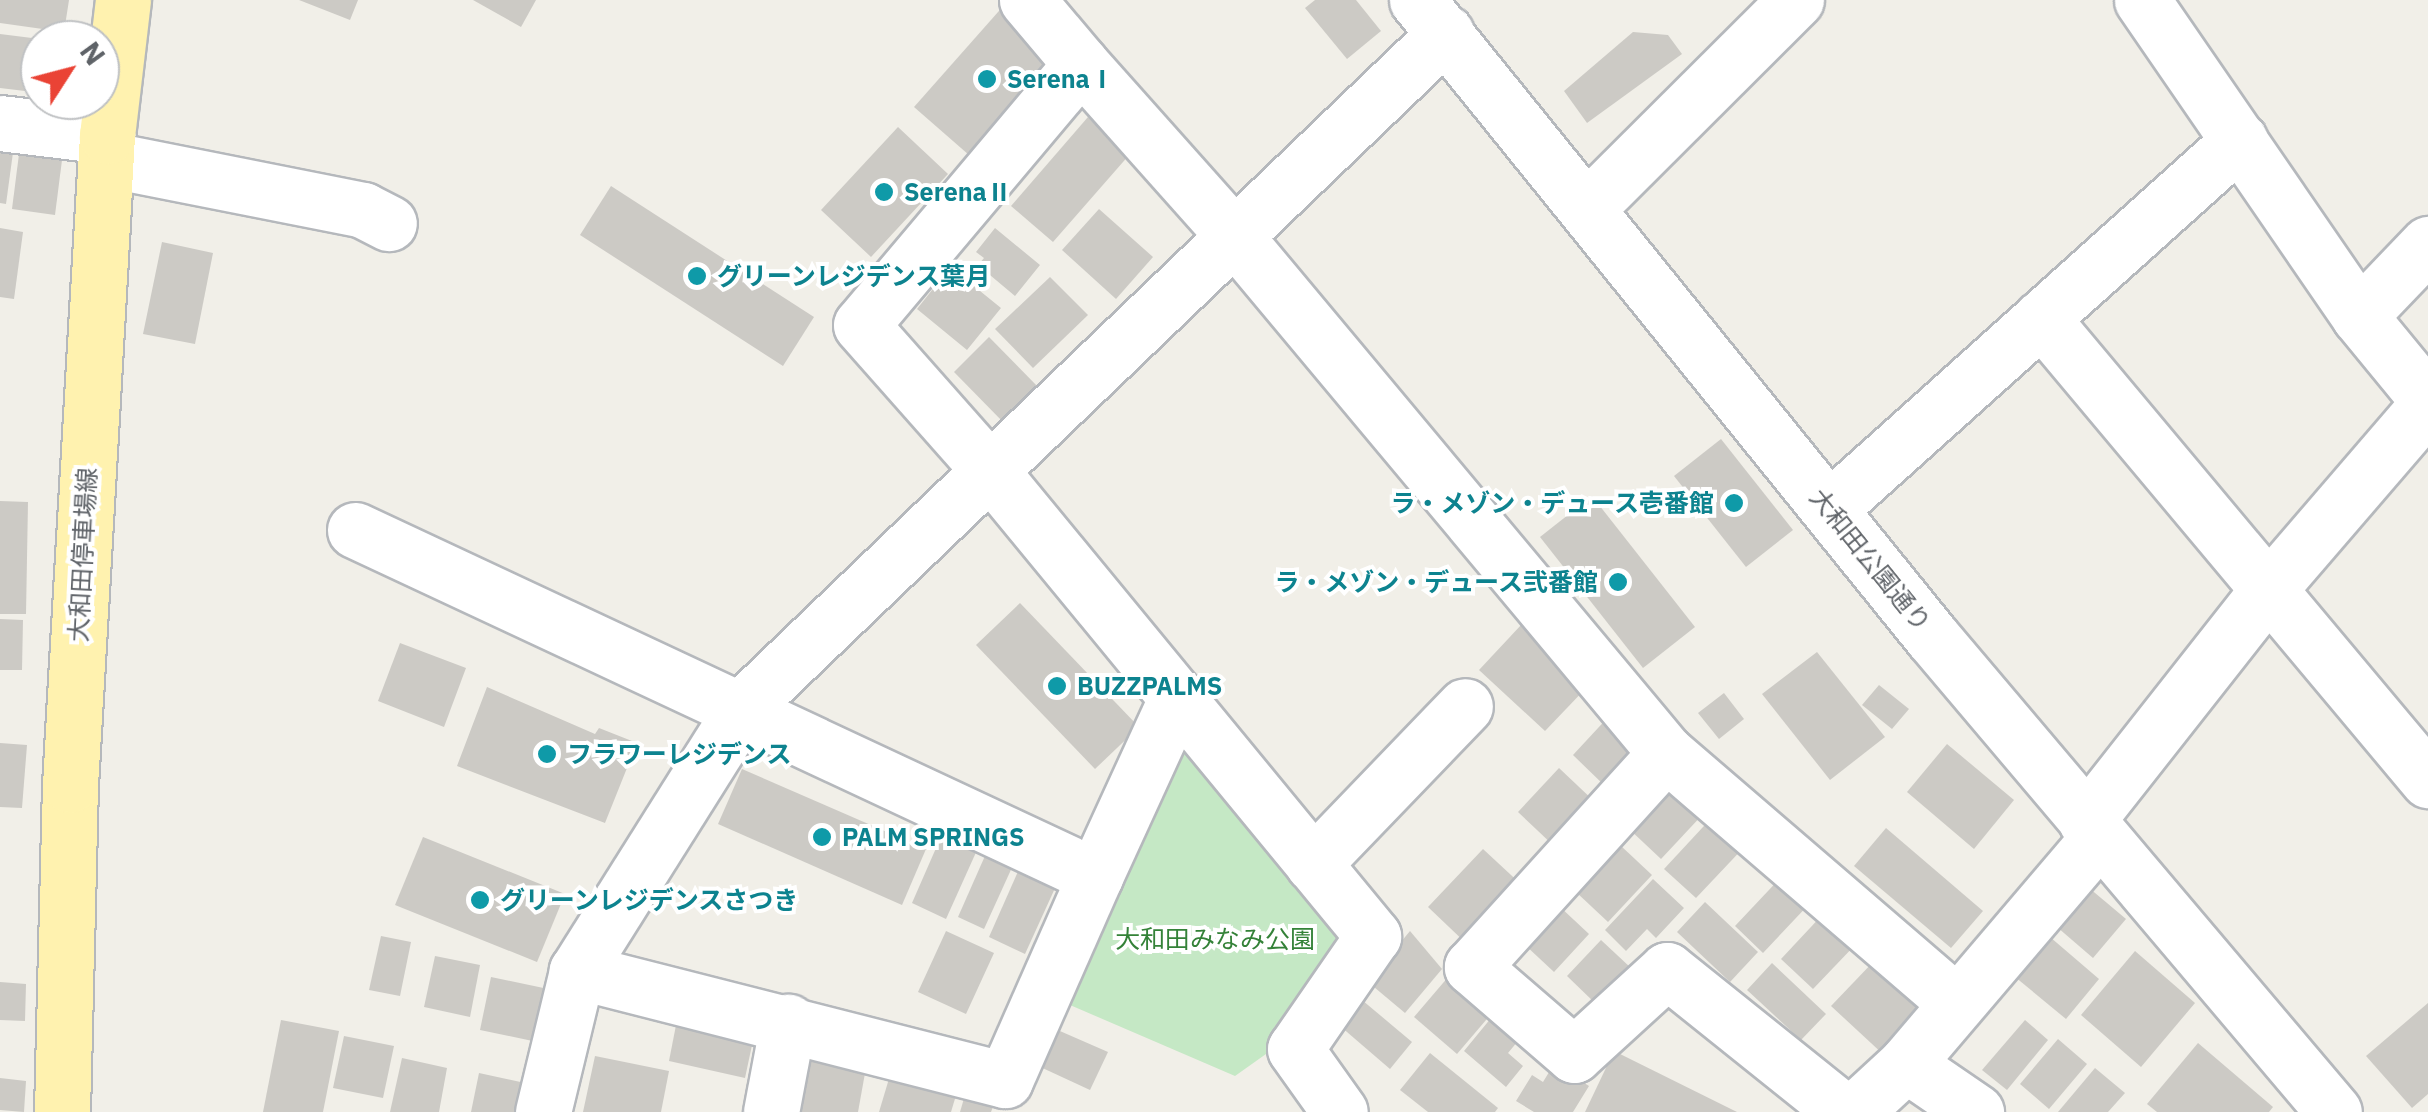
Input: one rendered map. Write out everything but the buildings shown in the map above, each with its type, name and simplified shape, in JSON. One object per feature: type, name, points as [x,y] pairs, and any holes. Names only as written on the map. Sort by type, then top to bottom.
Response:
[{"type":"main road","name":"大和田停車場線","points":[[62,1112],[70,785],[107,148],[123,0]]},
{"type":"street","points":[[1027,0],[1235,237],[1666,753],[1954,1001]]},
{"type":"street","points":[[1854,1112],[1906,1064],[2093,828],[2268,590],[2428,402],[2359,316],[2142,0]]},
{"type":"street","points":[[1587,208],[1788,3]]},
{"type":"street","points":[[543,1112],[577,971],[743,707],[1235,237],[1431,16]]},
{"type":"street","name":"大和田公園通り","points":[[1431,16],[1829,509],[2334,1112]]},
{"type":"street","points":[[1082,64],[861,324],[992,473],[1373,936],[1295,1049],[1340,1112]]},
{"type":"street","points":[[0,123],[364,210],[388,223]]},
{"type":"street","points":[[1829,509],[2240,140]]},
{"type":"street","points":[[2359,316],[2428,244]]},
{"type":"street","points":[[2041,318],[2428,780]]},
{"type":"street","points":[[355,530],[743,707],[1095,876]]},
{"type":"street","points":[[577,971],[1005,1080],[1177,697]]},
{"type":"street","points":[[1313,864],[1466,706]]},
{"type":"street","points":[[1666,753],[1472,966],[1574,1054],[1667,970],[1844,1112]]},
{"type":"street","points":[[772,1112],[788,1022]]},
{"type":"street","points":[[1906,1064],[1976,1112]]},
{"type":"green space","name":"大和田みなみ公園","points":[[1181,743],[1353,926],[1280,1044],[1235,1076],[1063,1002]]},
{"type":"place","name":"SerenaⅠ","points":[[987,79]]},
{"type":"place","name":"SerenaⅡ","points":[[884,192]]},
{"type":"place","name":"グリーンレジデンス葉月","points":[[697,276]]},
{"type":"place","name":"ラ・メゾン・デュース壱番館","points":[[1734,503]]},
{"type":"place","name":"ラ・メゾン・デュース弐番館","points":[[1618,582]]},
{"type":"place","name":"BUZZPALMS","points":[[1057,686]]},
{"type":"place","name":"フラワーレジデンス","points":[[547,754]]},
{"type":"place","name":"PALM SPRINGS","points":[[822,837]]},
{"type":"place","name":"グリーンレジデンスさつき","points":[[480,900]]}]
